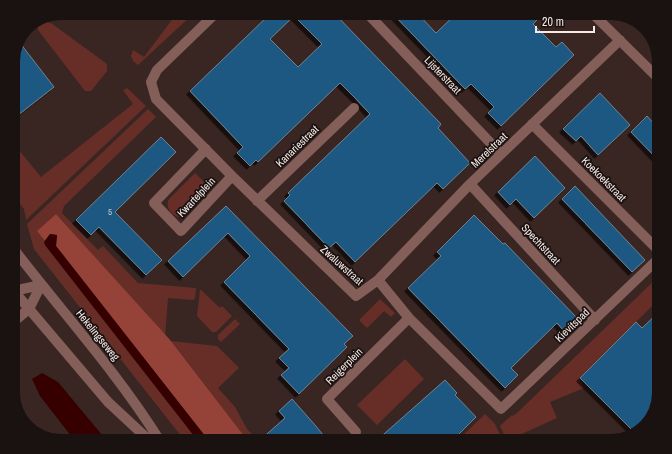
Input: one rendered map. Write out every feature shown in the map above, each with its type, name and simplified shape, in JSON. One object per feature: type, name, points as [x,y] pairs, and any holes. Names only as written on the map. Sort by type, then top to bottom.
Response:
[{"type":"street","points":[[206,149],[156,99],[151,82],[157,70],[209,20]]},
{"type":"street","name":"Lijsterstraat","points":[[373,20],[501,154]]},
{"type":"street","points":[[599,20],[652,72]]},
{"type":"street","name":"Merelstraat","points":[[378,280],[470,184],[620,40]]},
{"type":"street","name":"Kanariestraat","points":[[257,201],[354,108]]},
{"type":"street","name":"Koekoekstraat","points":[[532,124],[652,244]]},
{"type":"street","name":"Kwartelplein","points":[[206,149],[232,176],[181,230],[154,203],[206,149]]},
{"type":"street","name":"Zwaluwstraat","points":[[232,176],[356,296],[378,280],[409,318],[501,409]]},
{"type":"street","name":"Spechtstraat","points":[[470,184],[595,320]]},
{"type":"street","name":"Hekelingseweg","points":[[20,257],[115,376],[156,434]]},
{"type":"street","name":"Kievitspad","points":[[501,409],[652,265]]},
{"type":"street","points":[[20,289],[41,285]]},
{"type":"street","points":[[20,316],[29,309],[41,285]]},
{"type":"street","points":[[20,298],[108,402],[142,434]]},
{"type":"street","name":"Reigerplein","points":[[356,432],[327,399],[409,318]]},
{"type":"shaded area","points":[[172,20],[186,20],[138,65],[133,61],[131,56],[133,50],[144,57]]},
{"type":"shaded area","points":[[46,23],[51,23],[107,64],[107,71],[91,91],[85,91],[38,30],[38,27]]},
{"type":"shaded area","points":[[127,88],[146,106],[26,220],[24,209],[20,204],[20,152],[41,177],[133,104],[123,90]]},
{"type":"shaded area","points":[[148,109],[156,117],[64,206],[62,213],[98,250],[103,246],[138,283],[196,288],[195,298],[193,300],[168,298],[165,336],[56,214],[38,231],[45,241],[45,245],[193,434],[179,434],[34,249],[27,224]]},
{"type":"shaded area","points":[[195,173],[211,189],[185,215],[178,217],[169,210],[169,199]]},
{"type":"shaded area","points":[[56,214],[171,341],[243,434],[204,434],[56,246],[57,235],[50,234],[45,241],[37,231]]},
{"type":"shaded area","points":[[50,234],[57,235],[56,246],[204,434],[193,434],[44,242]]},
{"type":"shaded area","points":[[652,283],[652,306],[580,378],[584,388],[550,402],[557,418],[522,434],[504,434],[500,426],[512,415],[513,416]]},
{"type":"shaded area","points":[[200,290],[220,308],[222,306],[232,316],[216,332],[212,332],[197,316]]},
{"type":"shaded area","points":[[380,299],[395,313],[391,317],[384,311],[367,328],[359,320]]},
{"type":"shaded area","points":[[235,319],[240,324],[221,342],[218,339],[218,335]]},
{"type":"shaded area","points":[[171,341],[217,346],[239,368],[218,388],[235,407],[247,429],[252,434],[243,434]]},
{"type":"shaded area","points":[[405,359],[424,379],[377,425],[357,405]]},
{"type":"shaded area","points":[[42,373],[58,382],[101,434],[70,434],[40,396],[32,379]]},
{"type":"shaded area","points":[[485,414],[495,424],[500,434],[464,434]]},
{"type":"building","points":[[264,20],[290,20],[270,39],[298,67],[322,44],[298,20],[341,20],[441,124],[438,128],[470,163],[443,189],[437,183],[355,262],[336,242],[329,248],[284,201],[290,195],[288,193],[370,114],[356,99],[340,83],[258,162],[256,160],[250,166],[237,153],[243,147],[190,91]]},
{"type":"building","points":[[399,20],[424,20],[436,33],[450,20],[537,20],[533,24],[556,47],[562,42],[574,55],[501,126],[488,113],[494,107],[471,84],[465,89]]},
{"type":"building","points":[[23,46],[54,87],[20,114],[20,59]]},
{"type":"building","points":[[600,93],[630,125],[598,155],[581,136],[576,141],[563,129]]},
{"type":"building","points":[[647,116],[652,121],[652,154],[631,132]]},
{"type":"building","points":[[161,137],[176,152],[115,212],[162,260],[146,275],[99,227],[91,235],[76,220]]},
{"type":"building","points":[[535,156],[565,188],[534,218],[516,199],[510,205],[498,192]]},
{"type":"building","points":[[575,186],[645,260],[632,272],[562,199]]},
{"type":"building","points":[[226,206],[353,336],[344,344],[347,347],[299,394],[281,375],[289,368],[279,358],[289,349],[224,282],[250,256],[228,233],[183,277],[168,261]]},
{"type":"building","points":[[474,215],[503,244],[505,243],[577,318],[564,331],[557,323],[511,368],[518,375],[505,388],[408,288],[441,256],[437,252]]},
{"type":"building","points":[[652,319],[652,398],[645,416],[631,429],[580,378],[636,322],[642,328]]},
{"type":"building","points":[[445,380],[457,393],[455,395],[476,417],[459,434],[384,434]]},
{"type":"building","points":[[292,399],[322,434],[267,434],[285,418],[279,411]]}]
